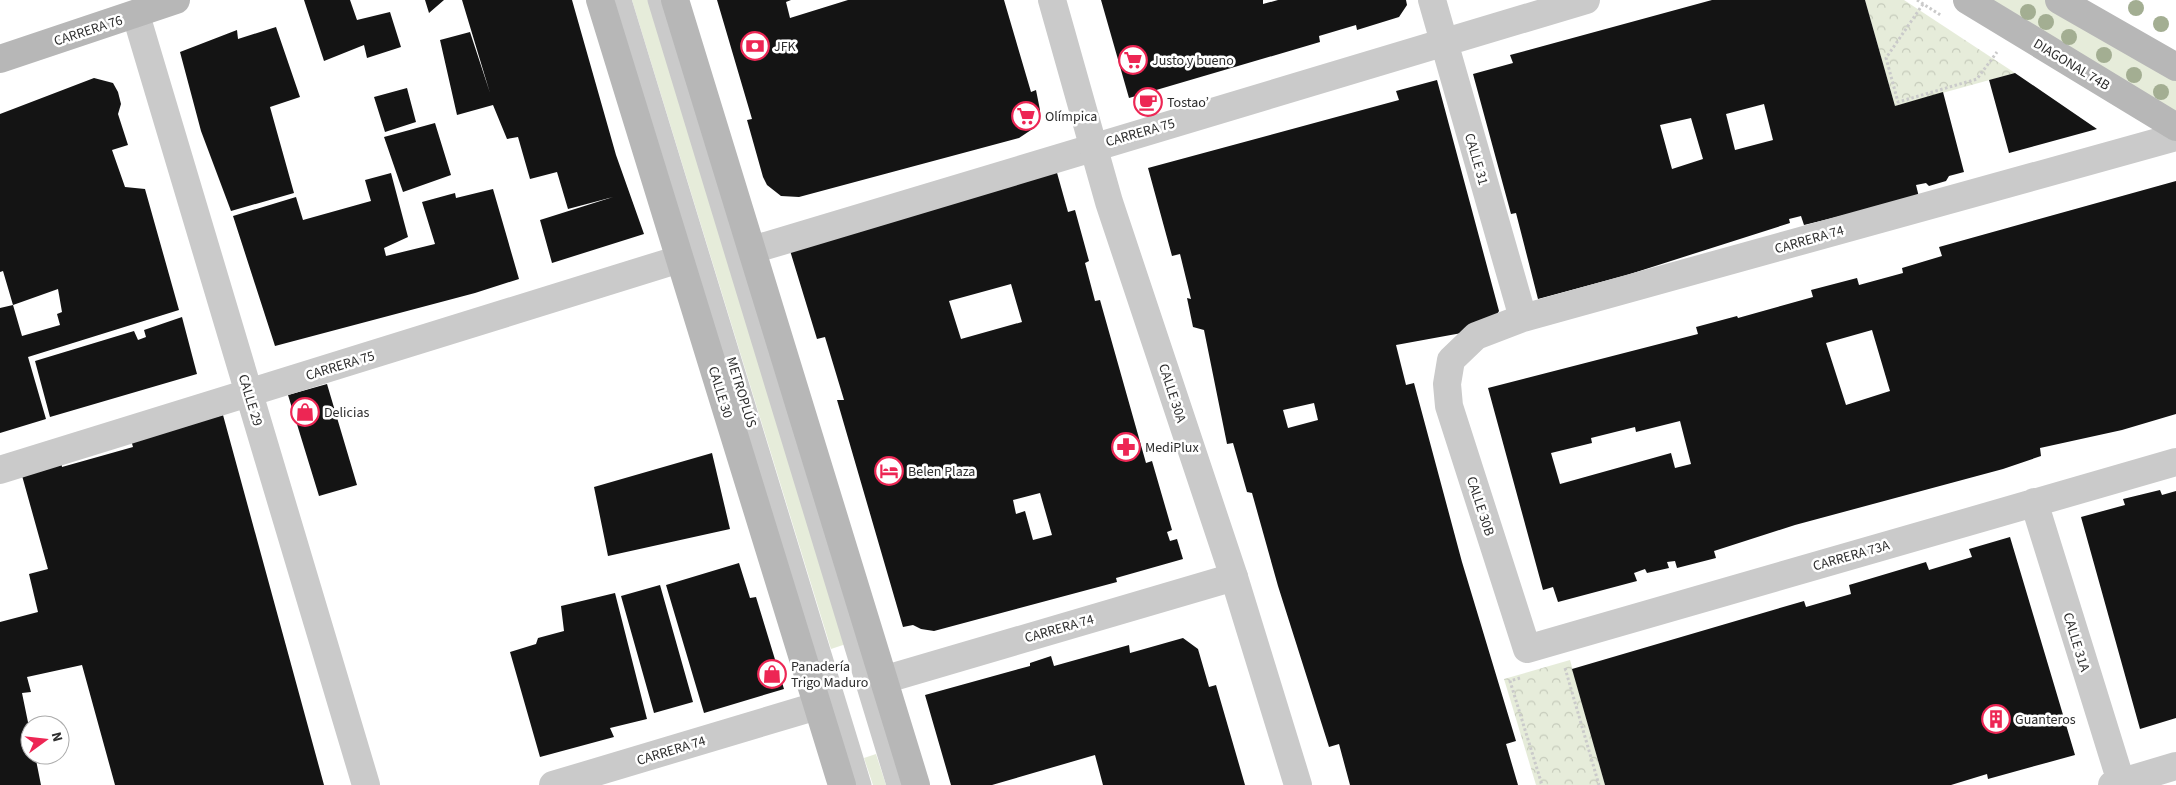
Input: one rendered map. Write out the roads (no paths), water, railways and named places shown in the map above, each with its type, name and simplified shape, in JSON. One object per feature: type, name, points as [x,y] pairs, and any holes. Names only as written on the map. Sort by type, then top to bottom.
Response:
[{"type":"main road","name":"CARRERA 76","points":[[0,59],[136,15],[176,0]]},
{"type":"main road","name":"CALLE 30","points":[[600,0],[842,785]]},
{"type":"main road","points":[[675,0],[916,785]]},
{"type":"main road","name":"DIAGONAL 74B","points":[[1967,0],[2176,127]]},
{"type":"main road","points":[[2059,0],[2176,67]]},
{"type":"street","name":"CALLE 30A","points":[[1052,0],[1109,202],[1234,578],[1298,785]]},
{"type":"street","name":"CALLE 31","points":[[1432,0],[1523,318]]},
{"type":"street","name":"CARRERA 75","points":[[752,250],[1586,0]]},
{"type":"street","name":"CALLE 29","points":[[136,15],[366,785]]},
{"type":"street","name":"CARRERA 74","points":[[1451,360],[1476,336],[1523,318],[2176,137]]},
{"type":"street","name":"CARRERA 75","points":[[0,470],[680,259]]},
{"type":"street","name":"CALLE 30B","points":[[1451,360],[1447,384],[1449,406],[1527,649]]},
{"type":"street","name":"CARRERA 73A","points":[[1527,649],[2176,462]]},
{"type":"street","name":"CALLE 31A","points":[[2034,502],[2116,784]]},
{"type":"street","name":"CARRERA 74","points":[[883,680],[1234,578]]},
{"type":"street","name":"CARRERA 74","points":[[553,785],[817,706]]},
{"type":"street","points":[[2116,784],[2176,766]]},
{"type":"lane","name":"METROPLÚS","points":[[622,0],[862,785]]},
{"type":"lane","points":[[657,0],[896,785]]},
{"type":"place","name":"JFK","points":[[755,46]]},
{"type":"place","name":"Justo y bueno","points":[[1133,60]]},
{"type":"place","name":"Tostao’","points":[[1148,102]]},
{"type":"place","name":"Olímpica","points":[[1026,116]]},
{"type":"place","name":"Delicias","points":[[305,412]]},
{"type":"place","name":"MediPlux","points":[[1126,447]]},
{"type":"place","name":"Belen Plaza","points":[[889,471]]},
{"type":"place","name":"Panadería Trigo Maduro","points":[[772,674]]},
{"type":"place","name":"Guanteros","points":[[1996,719]]}]
